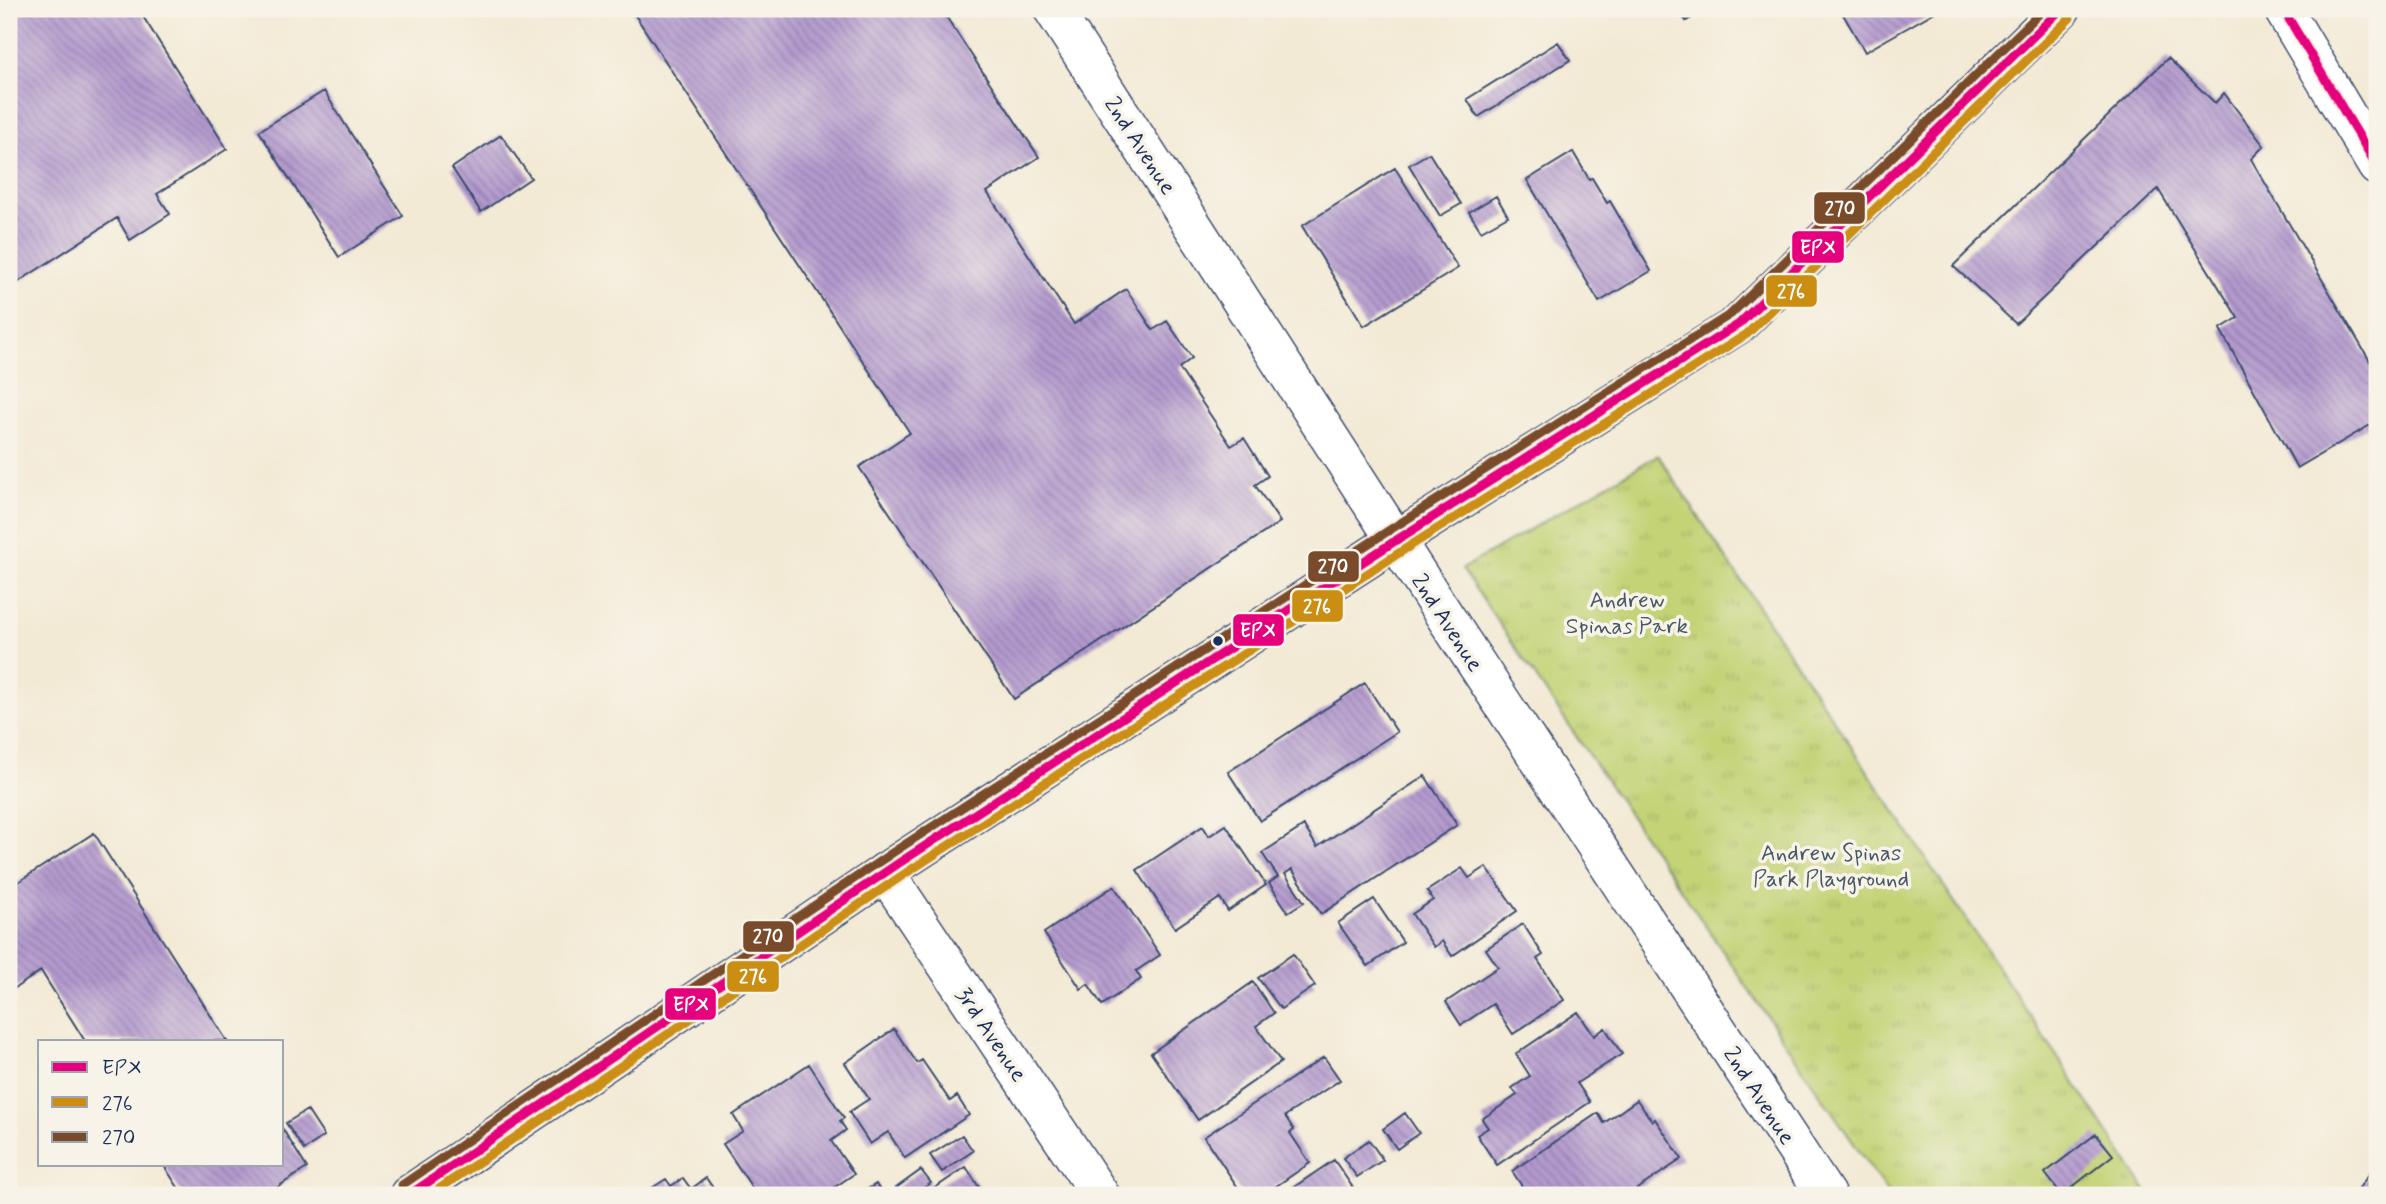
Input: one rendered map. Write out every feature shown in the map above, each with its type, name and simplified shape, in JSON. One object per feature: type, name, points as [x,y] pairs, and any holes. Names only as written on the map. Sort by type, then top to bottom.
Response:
[{"type":"street","name":"2nd Avenue","points":[[1053,9],[1395,541],[1826,1195]]},
{"type":"street","points":[[410,1195],[885,872],[1395,541],[1739,324],[2061,9]]},
{"type":"street","points":[[2283,9],[2377,166]]},
{"type":"street","name":"3rd Avenue","points":[[885,872],[1100,1195]]},
{"type":"green space","name":"Andrew Spinas Park","points":[[1658,455],[2149,1195],[1889,1195],[1462,569]]},
{"type":"building","points":[[9,9],[152,9],[142,15],[227,149],[157,194],[170,214],[130,240],[117,218],[9,288]]},
{"type":"building","points":[[631,9],[941,9],[1039,157],[987,192],[1074,324],[1126,289],[1153,330],[1167,321],[1192,358],[1179,368],[1231,446],[1244,438],[1268,476],[1255,485],[1280,522],[1014,699],[859,467],[910,433]]},
{"type":"building","points":[[1679,9],[1706,9],[1686,21]]},
{"type":"building","points":[[1840,9],[1940,9],[1865,52]]},
{"type":"building","points":[[1558,42],[1570,60],[1478,117],[1467,99]]},
{"type":"building","points":[[2168,58],[2215,103],[2224,93],[2264,146],[2251,159],[2377,373],[2377,421],[2297,468],[2220,329],[2238,318],[2158,189],[2016,324],[1953,266]]},
{"type":"building","points":[[324,91],[403,216],[339,257],[259,131]]},
{"type":"building","points":[[501,135],[531,178],[481,212],[452,168]]},
{"type":"building","points":[[1573,152],[1607,203],[1610,201],[1651,271],[1599,302],[1527,180]]},
{"type":"building","points":[[1429,153],[1461,204],[1440,216],[1409,165]]},
{"type":"building","points":[[1395,168],[1458,268],[1364,326],[1302,226]]},
{"type":"building","points":[[1496,196],[1508,216],[1481,231],[1469,212]]},
{"type":"building","points":[[1365,683],[1397,732],[1260,821],[1228,772]]},
{"type":"building","points":[[1425,776],[1457,825],[1321,914],[1292,869],[1285,874],[1304,902],[1288,912],[1269,883],[1278,877],[1262,853],[1304,826],[1317,847]]},
{"type":"building","points":[[1226,825],[1266,885],[1228,911],[1220,898],[1175,928],[1137,870],[1203,826],[1209,836]]},
{"type":"building","points":[[94,833],[226,1040],[84,1040],[41,971],[9,992],[9,888]]},
{"type":"building","points":[[1486,867],[1517,911],[1452,956],[1442,941],[1434,947],[1412,914],[1433,900],[1427,891],[1462,868],[1469,878]]},
{"type":"building","points":[[1114,886],[1160,955],[1136,971],[1141,979],[1102,1005],[1088,984],[1081,989],[1044,933]]},
{"type":"building","points":[[1374,899],[1403,942],[1368,966],[1338,923]]},
{"type":"building","points":[[1523,924],[1543,955],[1537,959],[1564,1000],[1513,1034],[1493,1004],[1461,1025],[1446,1002],[1498,967],[1486,949]]},
{"type":"building","points":[[1293,954],[1315,986],[1281,1009],[1258,978]]},
{"type":"building","points":[[1253,982],[1274,1013],[1256,1026],[1281,1062],[1198,1120],[1151,1053]]},
{"type":"building","points":[[1578,1012],[1594,1036],[1605,1028],[1622,1054],[1577,1083],[1590,1102],[1497,1165],[1477,1135],[1488,1128],[1482,1119],[1517,1095],[1512,1088],[1530,1076],[1516,1054]]},
{"type":"building","points":[[894,1029],[917,1063],[922,1060],[950,1101],[957,1096],[969,1115],[905,1158],[888,1132],[870,1144],[849,1112],[869,1099],[845,1063]]},
{"type":"building","points":[[1324,1057],[1340,1080],[1285,1116],[1294,1130],[1290,1133],[1310,1163],[1263,1195],[1243,1195],[1204,1137]]},
{"type":"building","points":[[809,1064],[844,1118],[840,1121],[846,1130],[831,1141],[854,1174],[823,1195],[757,1195],[723,1144],[743,1131],[733,1115]]},
{"type":"building","points":[[1637,1100],[1652,1121],[1655,1119],[1682,1159],[1628,1195],[1528,1195],[1512,1171],[1598,1113],[1604,1123]]},
{"type":"building","points":[[307,1110],[324,1136],[304,1150],[286,1123]]},
{"type":"building","points":[[1405,1113],[1419,1133],[1397,1149],[1383,1129]]},
{"type":"building","points":[[284,1131],[307,1168],[265,1195],[183,1195],[164,1166],[284,1166]]},
{"type":"building","points":[[2096,1134],[2113,1155],[2062,1195],[2045,1173]]},
{"type":"building","points":[[962,1135],[973,1151],[942,1172],[930,1155]]},
{"type":"building","points":[[1369,1140],[1383,1160],[1357,1177],[1343,1158]]},
{"type":"building","points":[[1334,1160],[1358,1195],[1295,1195],[1291,1189]]},
{"type":"building","points":[[2377,1163],[2377,1195],[2354,1195]]},
{"type":"building","points":[[966,1167],[984,1195],[935,1195],[932,1190]]},
{"type":"building","points":[[921,1170],[931,1183],[913,1195],[901,1195],[896,1188]]},
{"type":"building","points":[[683,1178],[691,1189],[706,1178],[718,1195],[641,1195],[666,1179],[671,1186]]},
{"type":"building","points":[[876,1184],[883,1195],[859,1195]]},
{"type":"transit line","name":"270","points":[[402,1185],[892,853],[1388,531],[1731,314],[2044,9]]},
{"type":"transit line","name":"EPX","points":[[409,1195],[899,863],[1395,541],[1739,324],[2061,9]]},
{"type":"transit line","name":"EPX","points":[[2283,9],[2377,166]]},
{"type":"transit line","name":"276","points":[[430,1195],[906,873],[1402,551],[1747,334],[2070,18]]},
{"type":"park label","name":"Andrew Spinas Park Playground","points":[[1831,865]]}]
